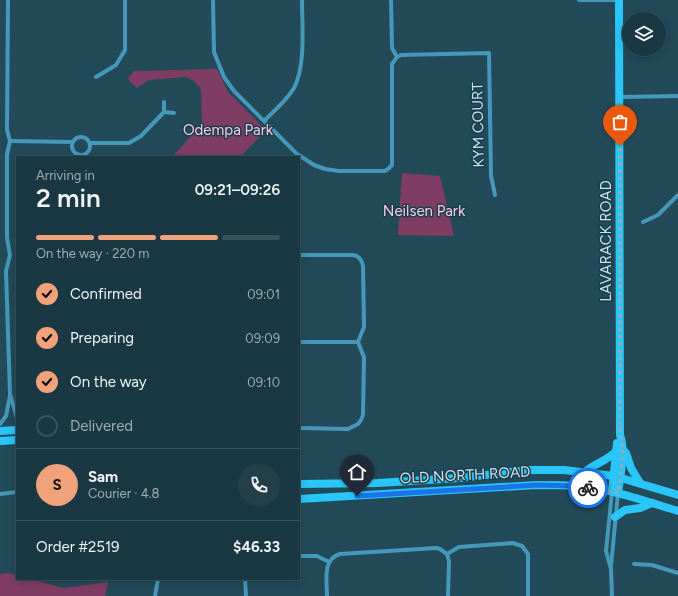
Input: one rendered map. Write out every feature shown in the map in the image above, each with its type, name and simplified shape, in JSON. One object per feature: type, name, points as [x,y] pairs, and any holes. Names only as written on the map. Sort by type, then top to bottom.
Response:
[{"type":"main road","name":"LAVARACK ROAD","points":[[615,493],[619,449],[618,440],[620,435],[619,0]]},
{"type":"main road","points":[[0,430],[16,430]]},
{"type":"main road","points":[[0,441],[16,440]]},
{"type":"main road","points":[[585,472],[592,466],[604,461],[619,449],[626,453],[631,468],[640,483]]},
{"type":"main road","name":"OLD NORTH ROAD","points":[[300,484],[386,482],[459,478],[529,470],[564,470],[617,477],[678,495]]},
{"type":"main road","name":"OLD NORTH ROAD","points":[[300,499],[537,485],[577,486],[615,493],[678,512]]},
{"type":"main road","points":[[615,517],[625,510],[640,508],[652,503]]},
{"type":"street","points":[[0,424],[6,416],[10,394],[6,271],[10,255],[7,238],[7,154],[10,141],[7,130],[8,0]]},
{"type":"street","points":[[96,77],[116,64],[125,50],[125,0]]},
{"type":"street","points":[[214,0],[214,52],[222,71],[234,91],[265,120],[297,154],[314,165],[325,169],[339,171],[377,171],[388,169],[392,165],[392,64],[397,57],[392,48],[391,0]]},
{"type":"street","points":[[265,120],[293,89],[299,76],[302,63],[302,0]]},
{"type":"street","points":[[579,0],[619,0]]},
{"type":"street","name":"KYM COURT","points":[[397,57],[400,55],[489,53],[491,176],[495,195]]},
{"type":"street","points":[[619,97],[678,96]]},
{"type":"street","points":[[90,143],[129,143],[140,136],[164,112],[164,102]]},
{"type":"street","points":[[164,112],[174,113]]},
{"type":"street","points":[[81,136],[88,138],[90,143],[88,153],[81,156],[74,153],[71,146],[72,142],[74,138],[81,136]]},
{"type":"street","points":[[10,141],[72,142]]},
{"type":"street","points":[[643,222],[658,215],[678,196]]},
{"type":"street","points":[[10,255],[16,255]]},
{"type":"street","points":[[300,255],[353,255],[361,260],[363,266],[364,326],[358,342],[364,357],[363,415],[361,420],[358,424],[348,429],[300,428]]},
{"type":"street","points":[[300,342],[358,342]]},
{"type":"street","points":[[10,394],[16,415]]},
{"type":"street","points":[[0,494],[16,492]]},
{"type":"street","points":[[612,596],[611,569],[615,517],[615,493]]},
{"type":"street","points":[[611,569],[606,551],[615,493]]},
{"type":"street","points":[[447,554],[460,547],[513,543],[522,546],[528,554],[528,596]]},
{"type":"street","points":[[327,596],[327,570],[329,562],[335,555],[436,548],[447,554],[449,561],[448,596]]},
{"type":"street","points":[[300,556],[318,556],[329,562]]},
{"type":"street","points":[[634,564],[652,565],[678,573]]},
{"type":"street","points":[[155,596],[158,580]]},
{"type":"street","points":[[245,580],[246,596]]},
{"type":"green space","name":"Odempa Park","points":[[217,69],[228,92],[266,130],[243,154],[244,156],[173,156],[202,124],[201,89],[194,81],[186,77],[149,80],[137,88],[128,79],[134,71]]},
{"type":"green space","name":"Neilsen Park","points":[[402,173],[440,176],[454,236],[398,235]]},
{"type":"green space","points":[[8,573],[16,575],[16,580],[34,580],[64,588],[108,582],[105,596],[0,596],[0,574]]},
{"type":"way so far","points":[[588,488],[618,493],[622,464],[622,440],[620,435],[620,146]]},
{"type":"route","points":[[357,496],[537,485],[577,486],[588,488]]}]
